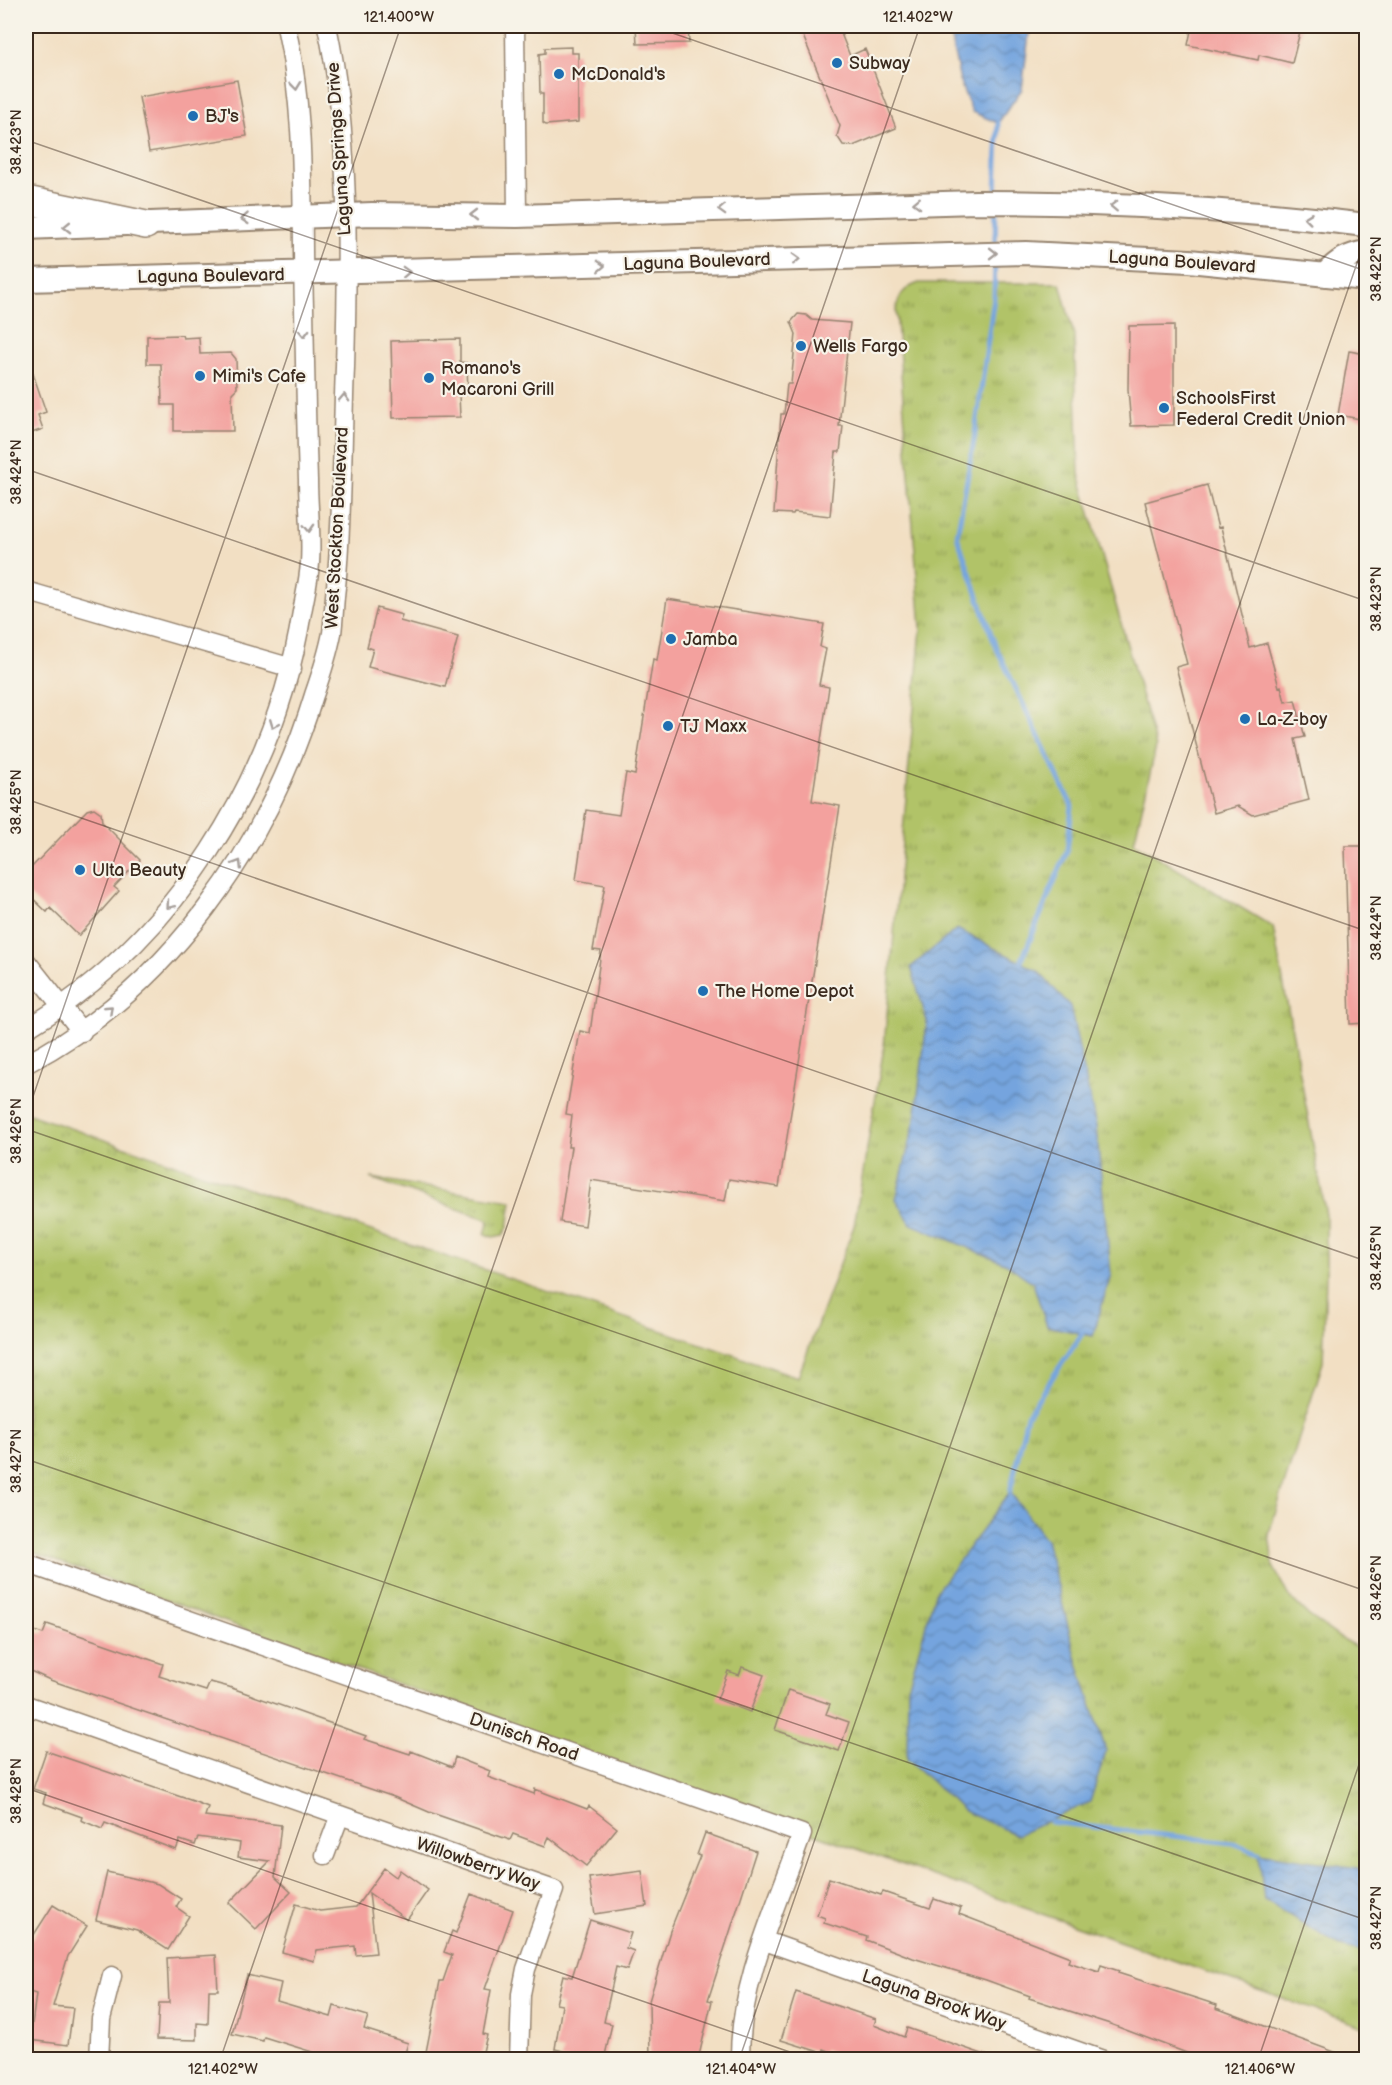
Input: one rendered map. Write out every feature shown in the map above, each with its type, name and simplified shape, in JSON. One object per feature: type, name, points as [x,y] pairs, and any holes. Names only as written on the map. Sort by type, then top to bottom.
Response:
[{"type":"highway","points":[[26,200],[146,225]]},
{"type":"main road","points":[[26,228],[146,225],[303,216],[517,216],[976,202],[1042,202],[1203,209],[1366,225]]},
{"type":"main road","points":[[1325,274],[1335,263],[1350,255],[1366,252]]},
{"type":"main road","name":"Laguna Boulevard","points":[[26,280],[347,273],[959,253],[1026,253],[1197,262],[1366,279]]},
{"type":"street","name":"Laguna Springs Drive","points":[[286,26],[292,55],[302,140],[303,274]]},
{"type":"street","name":"Laguna Springs Drive","points":[[327,26],[337,86],[347,273]]},
{"type":"street","points":[[515,26],[517,216]]},
{"type":"street","name":"West Stockton Boulevard","points":[[26,1064],[82,1032],[121,998],[192,926],[237,866],[268,810],[308,716],[332,633],[338,565],[347,273]]},
{"type":"street","name":"West Stockton Boulevard","points":[[26,1029],[62,1007],[104,972],[168,908],[191,879],[237,804],[265,746],[292,668],[310,563],[303,274]]},
{"type":"street","points":[[26,591],[292,668]]},
{"type":"street","points":[[26,961],[82,1032]]},
{"type":"street","name":"Dunisch Road","points":[[26,1563],[802,1834],[765,1941],[745,2008],[740,2060]]},
{"type":"street","name":"Willowberry Way","points":[[26,1705],[554,1890],[526,1969],[521,1994],[519,2060]]},
{"type":"street","points":[[325,1855],[340,1815]]},
{"type":"street","name":"Laguna Brook Way","points":[[765,1941],[1103,2060]]},
{"type":"street","points":[[99,2060],[101,2019],[112,1976]]},
{"type":"green space","points":[[919,283],[1060,283],[1074,335],[1079,474],[1156,747],[1134,843],[1273,927],[1326,1215],[1326,1276],[1323,1362],[1269,1533],[1273,1566],[1288,1595],[1308,1615],[1340,1638],[1366,1652],[1366,2028],[846,1845],[26,1550],[26,1113],[798,1377],[854,1226],[884,1047],[921,628],[896,310],[903,292]]},
{"type":"green space","points":[[371,1178],[512,1201],[508,1227],[503,1235],[493,1237],[485,1234],[489,1220]]},
{"type":"water","points":[[948,26],[1030,26],[1022,89],[998,123],[972,112],[961,85]]},
{"type":"water","points":[[957,929],[1038,971],[1070,1006],[1096,1126],[1111,1274],[1093,1336],[1047,1326],[1033,1283],[1007,1264],[911,1224],[896,1199],[915,1120],[927,1021],[911,967]]},
{"type":"water","points":[[1010,1492],[1046,1540],[1076,1657],[1106,1751],[1090,1802],[1017,1835],[964,1811],[907,1759],[908,1688],[935,1593]]},
{"type":"water","points":[[1259,1853],[1357,1868],[1366,1873],[1366,1952],[1340,1946],[1264,1900]]},
{"type":"building","points":[[636,26],[688,26],[689,43],[637,44]]},
{"type":"building","points":[[799,26],[838,26],[850,56],[865,49],[896,128],[853,146],[843,145],[837,136],[840,126]]},
{"type":"building","points":[[1192,26],[1301,28],[1292,63],[1259,55],[1258,60],[1188,45]]},
{"type":"building","name":"McDonald's","points":[[571,47],[571,53],[578,53],[578,122],[546,125],[543,123],[543,94],[540,94],[539,54],[545,53],[545,48]]},
{"type":"building","name":"BJ's","points":[[237,80],[247,136],[149,152],[139,97]]},
{"type":"building","points":[[798,314],[806,315],[812,320],[850,323],[839,426],[843,426],[840,452],[836,452],[830,516],[794,512],[793,514],[774,513],[781,414],[784,414],[787,384],[791,384],[796,334],[791,322]]},
{"type":"building","points":[[1174,325],[1174,425],[1131,426],[1128,389],[1129,326]]},
{"type":"building","name":"Mimi's Cafe","points":[[182,335],[183,338],[199,337],[200,354],[231,353],[236,359],[237,388],[232,393],[233,431],[174,431],[174,405],[162,405],[161,364],[147,364],[147,336]]},
{"type":"building","name":"Romano's Macaroni Grill","points":[[460,339],[460,362],[467,363],[468,394],[459,394],[460,417],[393,418],[391,341]]},
{"type":"building","points":[[1349,351],[1366,354],[1366,420],[1338,415]]},
{"type":"building","points":[[26,359],[28,359],[46,412],[38,415],[43,429],[26,435]]},
{"type":"building","points":[[1207,485],[1218,528],[1221,527],[1250,648],[1267,643],[1285,702],[1295,700],[1305,737],[1295,739],[1309,800],[1253,815],[1238,806],[1214,813],[1176,667],[1187,664],[1145,502]]},
{"type":"building","name":"The Home Depot","points":[[667,599],[824,624],[820,647],[826,649],[819,685],[829,687],[812,801],[840,806],[779,1187],[729,1179],[725,1201],[591,1180],[585,1226],[560,1222],[571,1147],[568,1147],[572,1115],[566,1114],[580,1031],[590,1033],[601,951],[593,950],[605,885],[576,880],[586,810],[619,815],[626,773],[635,775],[653,659],[657,660]]},
{"type":"building","points":[[377,608],[402,615],[400,621],[458,637],[445,687],[368,667],[373,649],[367,647]]},
{"type":"building","name":"Ulta Beauty","points":[[94,808],[101,813],[102,822],[140,860],[114,887],[119,891],[79,936],[50,908],[47,912],[26,892],[26,873],[87,810]]},
{"type":"building","points":[[1345,846],[1366,846],[1366,1023],[1350,1024]]},
{"type":"building","points":[[47,1624],[163,1664],[159,1676],[206,1691],[210,1682],[229,1687],[366,1736],[364,1739],[410,1754],[411,1751],[452,1767],[455,1757],[490,1771],[488,1777],[534,1794],[535,1789],[587,1809],[589,1806],[617,1828],[586,1866],[549,1837],[545,1846],[513,1834],[510,1840],[429,1812],[394,1797],[50,1680],[26,1669],[26,1628],[43,1634]]},
{"type":"building","points":[[742,1667],[764,1675],[750,1712],[717,1699],[728,1671],[739,1675]]},
{"type":"building","points":[[788,1690],[830,1704],[826,1714],[849,1722],[839,1751],[775,1730]]},
{"type":"building","points":[[46,1751],[208,1807],[205,1816],[281,1825],[275,1877],[291,1892],[256,1929],[229,1903],[270,1861],[238,1857],[240,1843],[198,1837],[195,1845],[180,1840],[176,1850],[105,1823],[102,1829],[81,1820],[82,1817],[43,1803],[46,1793],[33,1789]]},
{"type":"building","points":[[705,1833],[756,1851],[708,2000],[712,2001],[698,2060],[650,2060],[649,2001],[670,1931],[700,1856],[697,1855]]},
{"type":"building","points":[[384,1868],[396,1877],[400,1870],[428,1890],[407,1920],[369,1893],[376,1953],[356,1955],[355,1946],[317,1950],[314,1961],[282,1952],[296,1904],[320,1911],[356,1907]]},
{"type":"building","points":[[642,1871],[647,1906],[595,1914],[589,1878]]},
{"type":"building","points":[[107,1872],[158,1884],[181,1899],[176,1907],[189,1916],[168,1950],[137,1930],[96,1920]]},
{"type":"building","points":[[829,1878],[881,1895],[883,1892],[930,1908],[934,1899],[961,1908],[959,1914],[1070,1957],[1068,1962],[1099,1972],[1101,1965],[1119,1971],[1118,1973],[1217,2005],[1216,2008],[1356,2060],[1207,2060],[1110,2024],[1029,1998],[1030,1996],[986,1980],[913,1958],[866,1940],[867,1937],[824,1923],[825,1918],[817,1915]]},
{"type":"building","points":[[471,1894],[513,1910],[485,1989],[491,1990],[483,2034],[487,2035],[481,2060],[436,2060],[425,2057],[440,1981],[443,1981],[452,1955],[444,1952],[452,1931],[456,1933]]},
{"type":"building","points":[[53,1905],[87,1926],[68,1956],[53,2006],[73,2008],[68,2045],[30,2040],[36,1994],[26,1991],[26,1947]]},
{"type":"building","points":[[590,1920],[631,1933],[626,1948],[634,1951],[627,1970],[616,1967],[604,2022],[612,2024],[604,2060],[561,2060],[563,2051],[555,2049],[562,2005],[556,2004],[563,1975],[572,1977]]},
{"type":"building","points":[[216,1955],[218,1990],[209,1990],[208,2024],[197,2023],[197,2040],[157,2039],[159,2003],[169,2003],[167,1958]]},
{"type":"building","points":[[247,1975],[281,1983],[277,2001],[331,2017],[334,2006],[368,2016],[364,2029],[408,2043],[403,2060],[338,2060],[264,2037],[263,2041],[232,2034]]},
{"type":"building","points":[[796,1992],[876,2019],[874,2025],[904,2037],[907,2028],[991,2057],[991,2060],[853,2060],[824,2049],[823,2053],[781,2040]]},
{"type":"waterway","points":[[996,197],[998,123]]},
{"type":"waterway","points":[[995,248],[996,206]]},
{"type":"waterway","points":[[995,260],[994,297],[974,440],[957,536],[995,645],[1072,806],[1067,851],[1021,962]]},
{"type":"waterway","points":[[1010,1492],[1027,1415],[1082,1334]]},
{"type":"waterway","points":[[1050,1822],[1233,1843],[1259,1853]]},
{"type":"place","name":"Subway","points":[[837,63]]},
{"type":"place","name":"McDonald's","points":[[559,74]]},
{"type":"place","name":"BJ's","points":[[193,116]]},
{"type":"place","name":"Wells Fargo","points":[[801,346]]},
{"type":"place","name":"Mimi's Cafe","points":[[200,376]]},
{"type":"place","name":"Romano's Macaroni Grill","points":[[429,378]]},
{"type":"place","name":"SchoolsFirst Federal Credit Union","points":[[1164,408]]},
{"type":"place","name":"Jamba","points":[[671,639]]},
{"type":"place","name":"La-Z-boy","points":[[1245,719]]},
{"type":"place","name":"TJ Maxx","points":[[668,726]]},
{"type":"place","name":"Ulta Beauty","points":[[80,870]]},
{"type":"place","name":"The Home Depot","points":[[703,991]]}]
